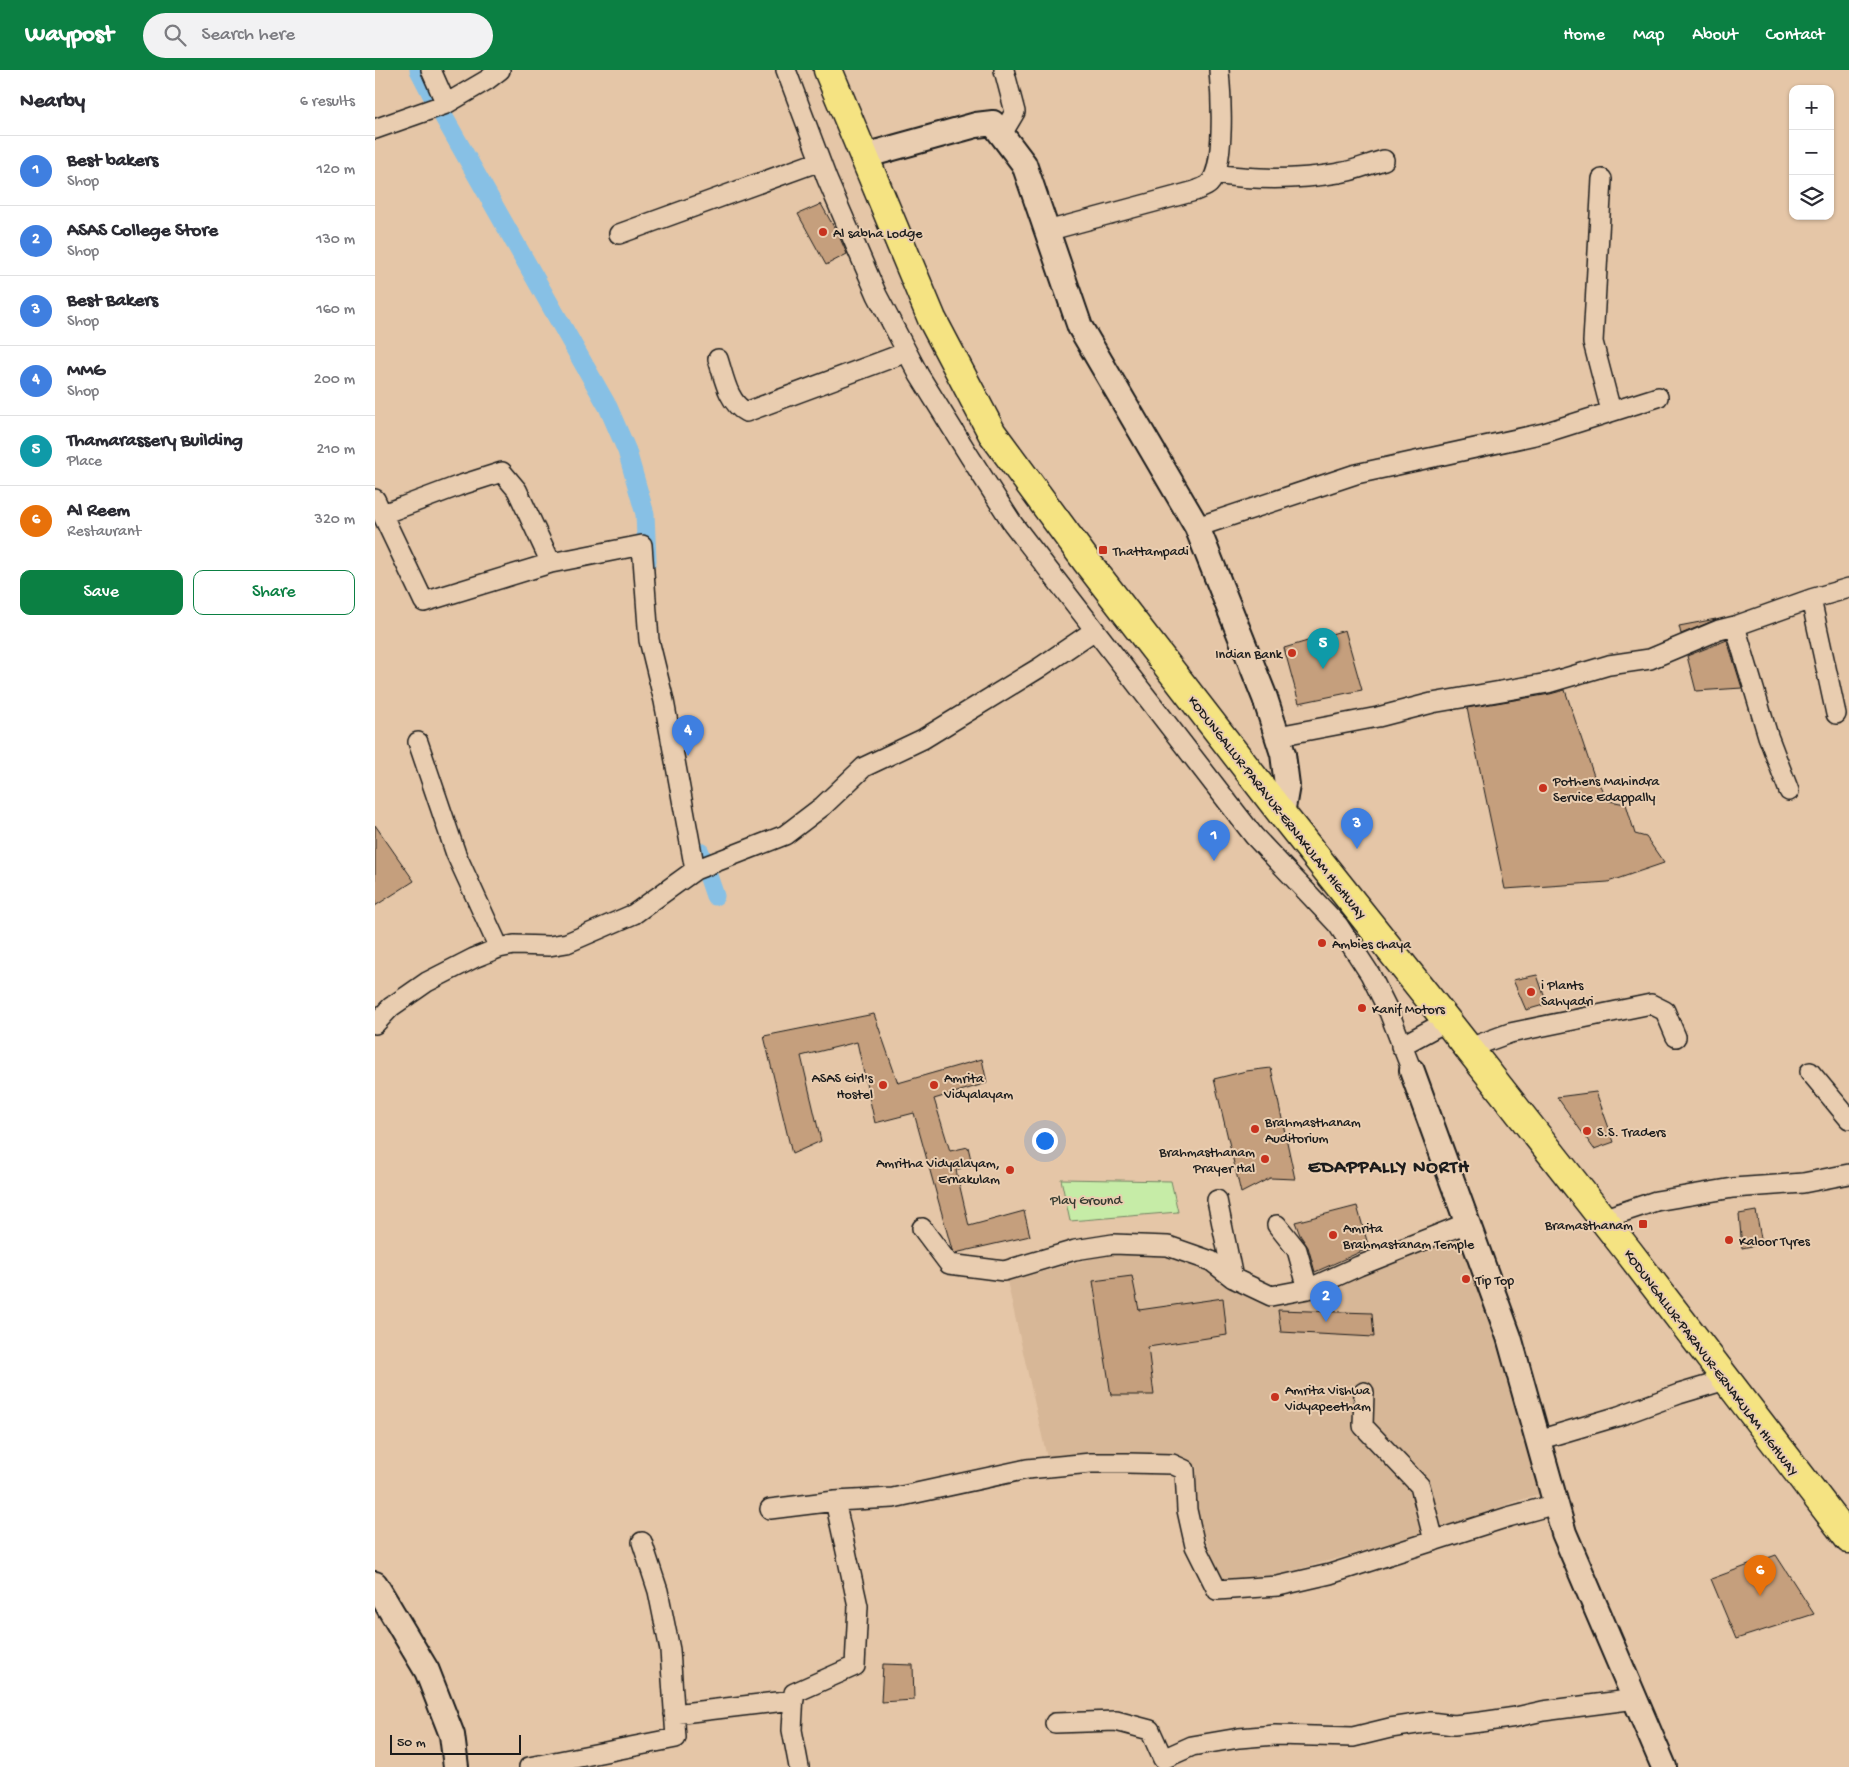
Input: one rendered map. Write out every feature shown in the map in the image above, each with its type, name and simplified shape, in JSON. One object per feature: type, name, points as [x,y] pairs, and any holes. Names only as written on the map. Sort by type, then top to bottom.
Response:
[{"type":"highway","name":"KODUNGALLUR-PARAVUR-ERNAKULAM HIGHWAY","points":[[828,70],[932,318],[991,433],[1087,562],[1282,814],[1349,919],[1447,1020],[1849,1539]]},
{"type":"street","points":[[431,70],[441,106]]},
{"type":"street","points":[[375,129],[441,106],[487,80],[500,70]]},
{"type":"street","points":[[786,70],[821,161],[877,296],[924,383],[1013,524],[1255,836],[1349,919],[1370,974],[1389,1012],[1412,1071],[1509,1337],[1564,1533],[1664,1767]]},
{"type":"street","points":[[1002,134],[1015,112],[1004,70]]},
{"type":"street","points":[[1047,231],[1195,190],[1209,184],[1215,174],[1220,142],[1219,70]]},
{"type":"street","points":[[864,156],[976,125],[993,123],[1025,164],[1080,327],[1197,527],[1265,698],[1283,754],[1287,785],[1282,814]]},
{"type":"street","points":[[1215,174],[1252,178],[1316,176],[1341,173],[1384,160]]},
{"type":"street","points":[[619,234],[821,161]]},
{"type":"street","points":[[1602,179],[1593,342],[1611,411]]},
{"type":"street","points":[[718,359],[734,403],[746,412],[907,352]]},
{"type":"street","points":[[1197,527],[1356,474],[1544,433],[1658,397]]},
{"type":"street","points":[[551,563],[517,490],[502,472],[458,486],[378,507],[424,602],[551,563],[642,545],[649,640],[702,867]]},
{"type":"street","points":[[1278,736],[1378,717],[1433,703],[1548,683],[1609,666],[1650,659],[1719,630],[1849,588]]},
{"type":"street","points":[[1811,599],[1836,714]]},
{"type":"street","points":[[1735,626],[1768,736],[1789,791]]},
{"type":"street","points":[[375,1024],[391,1007],[427,982],[474,958],[499,948],[514,945],[549,946],[567,943],[633,914],[702,867],[785,835],[823,806],[863,767],[923,739],[1039,668],[1095,630]]},
{"type":"street","points":[[418,742],[456,854],[499,948]]},
{"type":"street","points":[[1469,1048],[1510,1033],[1651,1004],[1665,1011],[1676,1037]]},
{"type":"street","points":[[1401,1046],[1447,1020]]},
{"type":"street","points":[[1810,1072],[1849,1119]]},
{"type":"street","points":[[1602,1218],[1656,1201],[1733,1188],[1803,1183],[1849,1174]]},
{"type":"street","points":[[1217,1200],[1233,1278]]},
{"type":"street","points":[[922,1228],[949,1264],[1004,1271],[1075,1250],[1113,1244],[1167,1246],[1211,1261],[1233,1278],[1271,1296],[1308,1289],[1359,1266],[1467,1223]]},
{"type":"street","points":[[1277,1225],[1297,1250],[1308,1289]]},
{"type":"street","points":[[1538,1440],[1619,1416],[1679,1394],[1726,1380]]},
{"type":"street","points":[[1364,1392],[1363,1426],[1420,1486],[1434,1541]]},
{"type":"street","points":[[770,1510],[835,1501],[893,1498],[1027,1469],[1091,1463],[1172,1464],[1185,1470],[1187,1510],[1195,1546],[1217,1590],[1278,1586],[1330,1574],[1508,1517],[1555,1504]]},
{"type":"street","points":[[799,1767],[792,1730],[795,1693],[855,1666],[858,1606],[835,1501]]},
{"type":"street","points":[[529,1767],[676,1738],[670,1650],[658,1590],[642,1542]]},
{"type":"street","points":[[375,1584],[427,1671],[451,1734],[456,1767]]},
{"type":"street","points":[[1055,1723],[1116,1721],[1150,1730],[1163,1759],[1192,1746],[1239,1738],[1275,1735],[1353,1738],[1390,1728],[1430,1722],[1454,1725],[1481,1722],[1543,1711],[1636,1699]]},
{"type":"street","points":[[674,1714],[794,1700]]},
{"type":"shaded area","name":"Amrita Vishwa Vidyapeetham","points":[[1463,1232],[1501,1339],[1541,1493],[1417,1536],[1271,1577],[1222,1583],[1196,1512],[1197,1466],[1159,1455],[1047,1458],[1007,1281],[1113,1253],[1165,1253],[1206,1265],[1272,1302]]},
{"type":"green space","name":"Play Ground","points":[[1061,1179],[1171,1181],[1178,1212],[1070,1221]]},
{"type":"building","points":[[821,204],[847,254],[826,265],[798,214]]},
{"type":"building","points":[[1715,620],[1681,634],[1679,626]]},
{"type":"building","points":[[1345,630],[1362,690],[1299,703],[1284,648]]},
{"type":"building","points":[[1727,640],[1742,688],[1696,691],[1687,656]]},
{"type":"building","name":"Pothens Mahindra Service Edappally","points":[[1565,690],[1594,776],[1609,801],[1626,804],[1635,834],[1646,837],[1664,863],[1608,882],[1505,889],[1467,708]]},
{"type":"building","points":[[375,825],[414,881],[375,906]]},
{"type":"building","name":"i Plants Sahyadri","points":[[1537,975],[1547,1004],[1526,1010],[1513,980]]},
{"type":"building","points":[[874,1014],[898,1083],[982,1059],[987,1083],[934,1099],[950,1151],[968,1147],[972,1164],[956,1170],[969,1226],[1024,1211],[1030,1236],[955,1253],[952,1250],[914,1113],[875,1123],[857,1042],[801,1056],[821,1141],[792,1154],[764,1036]]},
{"type":"building","name":"Brahmasthanam Auditorium","points":[[1271,1068],[1295,1179],[1270,1178],[1241,1193],[1214,1079],[1246,1071]]},
{"type":"building","points":[[1596,1092],[1614,1142],[1594,1149],[1557,1097]]},
{"type":"building","name":"Amrita Brahmastanam Temple","points":[[1357,1206],[1369,1248],[1315,1272],[1308,1247],[1300,1235],[1295,1222]]},
{"type":"building","points":[[1756,1211],[1762,1244],[1742,1248],[1739,1214]]},
{"type":"building","points":[[1132,1276],[1139,1310],[1223,1298],[1227,1335],[1148,1347],[1154,1395],[1111,1395],[1093,1281]]},
{"type":"building","points":[[1278,1310],[1372,1313],[1374,1337],[1281,1332]]},
{"type":"building","points":[[1776,1555],[1814,1614],[1736,1639],[1711,1579]]},
{"type":"building","points":[[883,1664],[913,1665],[914,1700],[881,1702]]},
{"type":"waterway","points":[[419,70],[608,407],[627,451],[645,514],[647,561]]},
{"type":"waterway","points":[[700,852],[715,896]]},
{"type":"place","name":"Al sabha Lodge","points":[[823,232]]},
{"type":"place","name":"Thattampadi","points":[[1103,550]]},
{"type":"place","name":"Indian Bank","points":[[1292,653]]},
{"type":"place","name":"Thamarassery Building","points":[[1323,669]]},
{"type":"place","name":"MMG","points":[[688,756]]},
{"type":"place","name":"Pothens Mahindra Service Edappally","points":[[1543,788]]},
{"type":"place","name":"Best Bakers","points":[[1357,849]]},
{"type":"place","name":"Best bakers","points":[[1214,861]]},
{"type":"place","name":"Ambies chaya","points":[[1322,943]]},
{"type":"place","name":"i Plants Sahyadri","points":[[1531,992]]},
{"type":"place","name":"Kanif Motors","points":[[1362,1008]]},
{"type":"place","name":"ASAS Girl's Hostel","points":[[883,1085]]},
{"type":"place","name":"Amrita Vidyalayam","points":[[934,1085]]},
{"type":"place","name":"Brahmasthanam Auditorium","points":[[1255,1129]]},
{"type":"place","name":"S.S. Traders","points":[[1587,1131]]},
{"type":"place","name":"Brahmasthanam Prayer Hal","points":[[1265,1159]]},
{"type":"place","name":"Amritha Vidyalayam, Ernakulam","points":[[1010,1170]]},
{"type":"place","name":"Bramasthanam","points":[[1643,1224]]},
{"type":"place","name":"Amrita Brahmastanam Temple","points":[[1333,1235]]},
{"type":"place","name":"Kaloor Tyres","points":[[1729,1240]]},
{"type":"place","name":"Tip Top","points":[[1466,1279]]},
{"type":"place","name":"ASAS College Store","points":[[1326,1322]]},
{"type":"place","name":"Amrita Vishwa Vidyapeetham","points":[[1275,1397]]},
{"type":"place","name":"Al Reem","points":[[1760,1596]]},
{"type":"district","name":"EDAPPALLY NORTH","points":[[1389,1165]]}]
